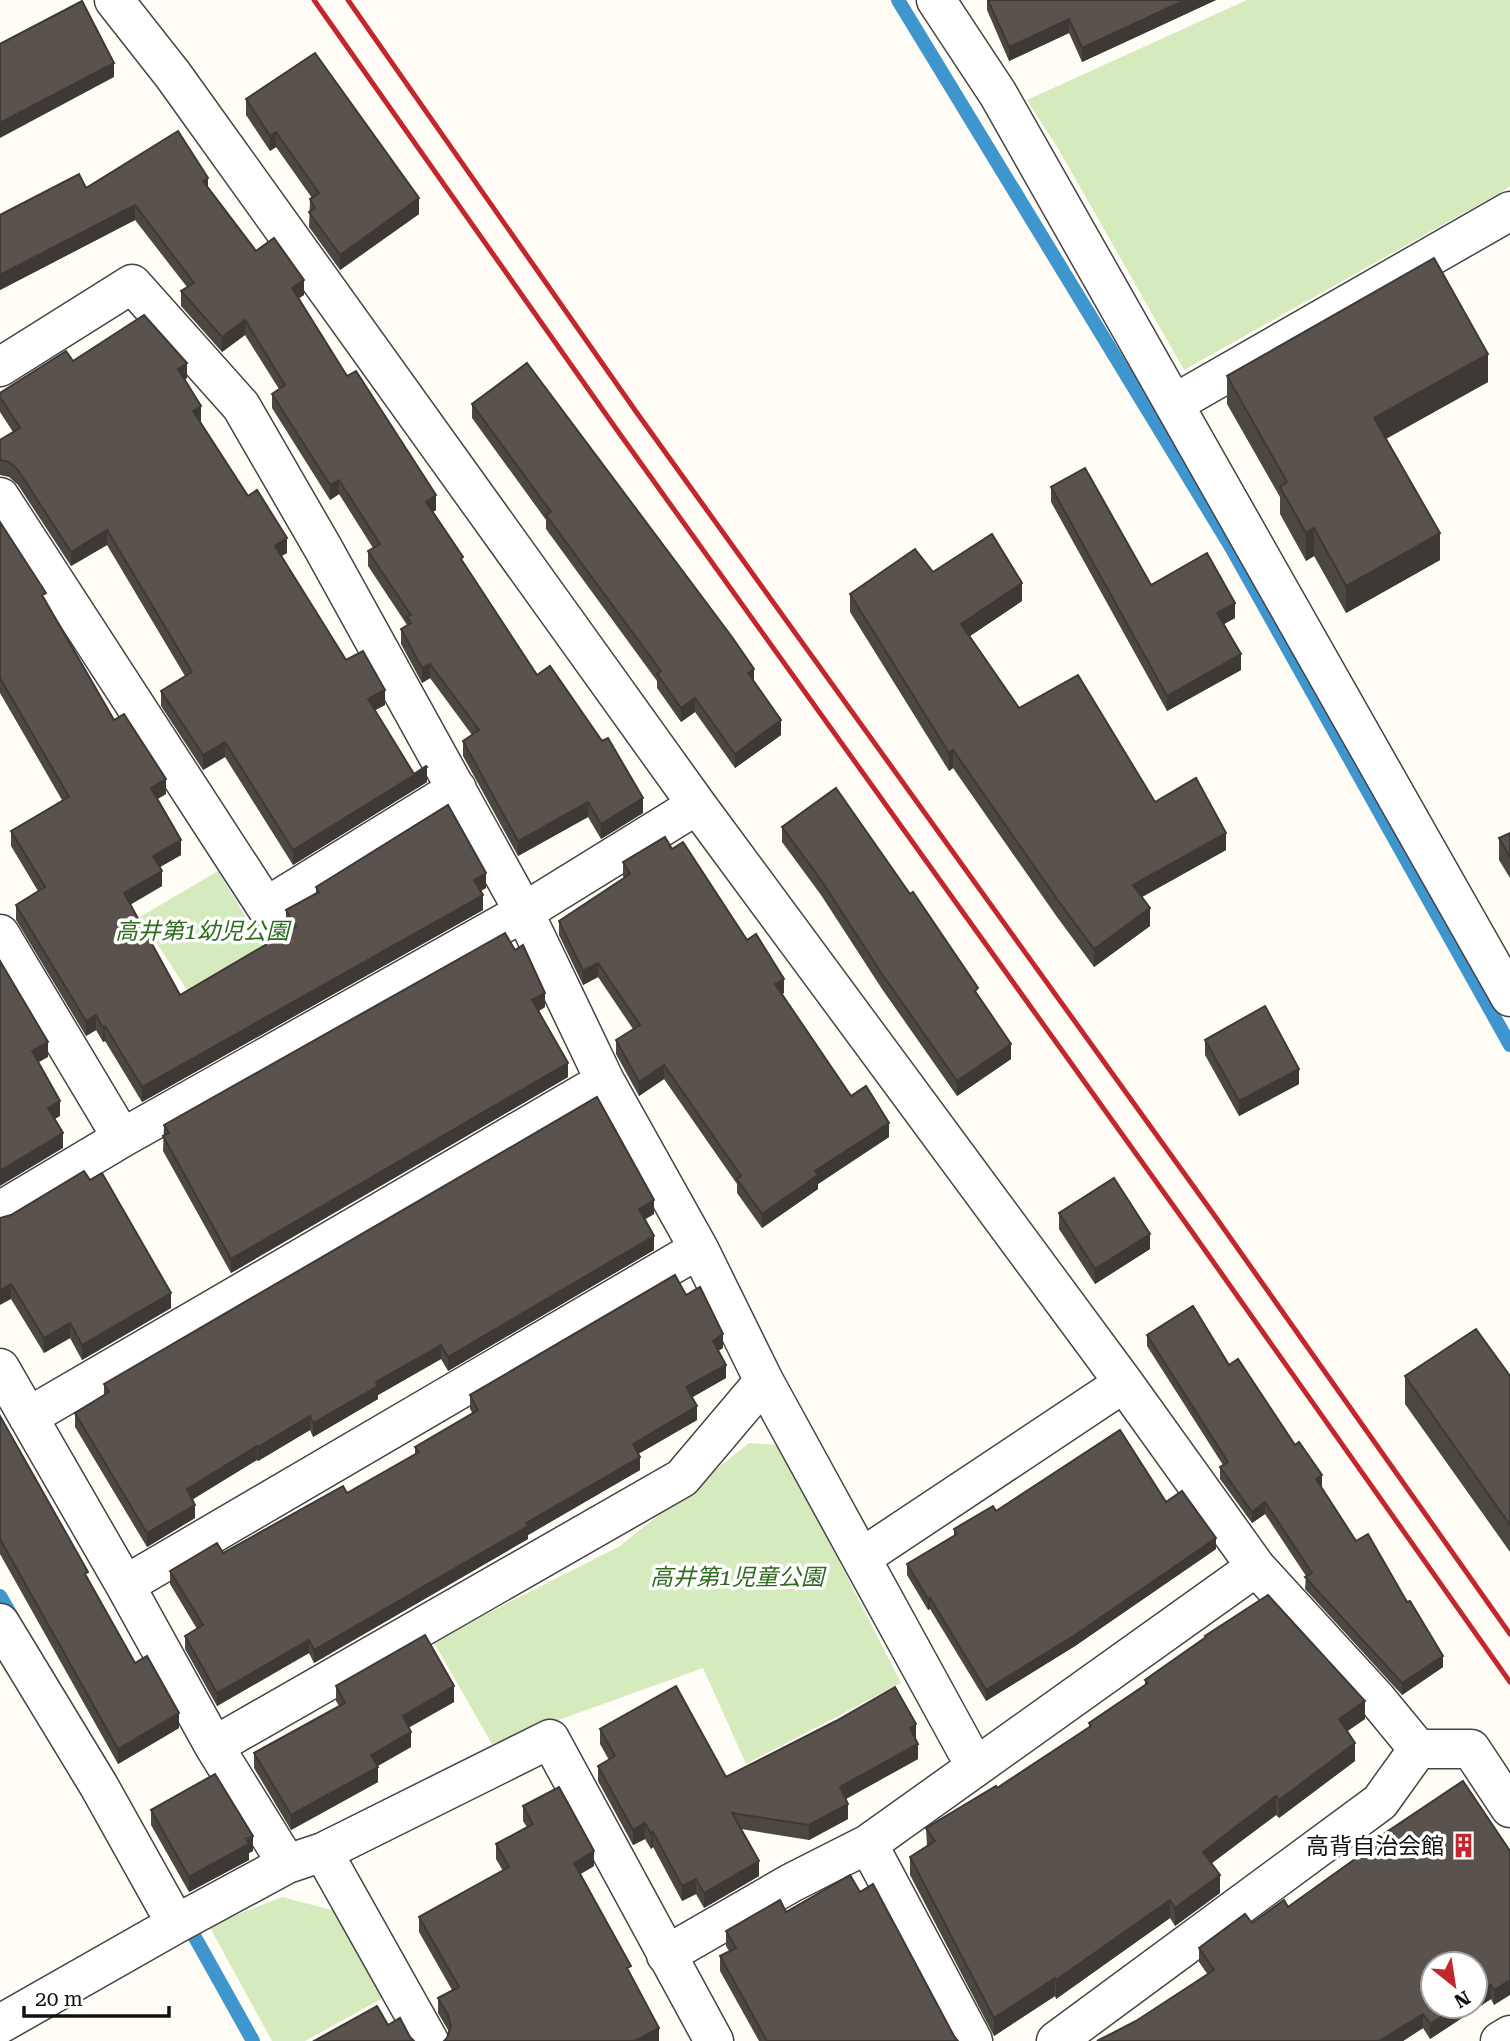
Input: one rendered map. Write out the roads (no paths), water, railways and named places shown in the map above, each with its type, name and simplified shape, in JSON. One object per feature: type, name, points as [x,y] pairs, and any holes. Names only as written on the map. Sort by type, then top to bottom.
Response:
[{"type":"street","points":[[114,0],[173,75],[697,805],[1124,1383],[1256,1567],[1376,1698],[1418,1749]]},
{"type":"street","points":[[936,0],[998,94],[1510,998]]},
{"type":"street","points":[[1173,402],[1510,211]]},
{"type":"street","points":[[0,367],[132,284],[241,406],[323,548],[524,912],[605,1081],[699,1250],[764,1381],[975,1766]]},
{"type":"street","points":[[0,497],[266,907],[457,789]]},
{"type":"street","points":[[0,1211],[122,1138],[524,912],[697,805]]},
{"type":"street","points":[[0,934],[122,1138]]},
{"type":"street","points":[[28,1417],[605,1081]]},
{"type":"street","points":[[125,1585],[699,1250]]},
{"type":"street","points":[[0,1368],[214,1745],[287,1864]]},
{"type":"street","points":[[214,1745],[682,1478],[764,1381]]},
{"type":"street","points":[[861,1558],[1124,1383]]},
{"type":"street","points":[[666,1955],[790,1883],[868,1844],[1256,1567]]},
{"type":"street","points":[[0,1623],[99,1786],[176,1924]]},
{"type":"street","points":[[0,2024],[287,1864],[323,1852],[550,1739],[714,2041]]},
{"type":"street","points":[[1418,1749],[1471,1749],[1510,1808]]},
{"type":"street","points":[[1055,2041],[1380,1802],[1418,1749]]},
{"type":"street","points":[[868,1844],[972,2041]]},
{"type":"street","points":[[323,1852],[429,2041]]},
{"type":"street","points":[[1500,2041],[1510,2035]]},
{"type":"waterway","points":[[898,0],[1231,547],[1510,1045]]},
{"type":"waterway","points":[[0,1596],[15,1622]]},
{"type":"waterway","points":[[192,1932],[253,2041]]},
{"type":"railway","points":[[314,0],[617,430],[1190,1229],[1510,1682]]},
{"type":"railway","points":[[348,0],[637,413],[1217,1219],[1510,1634]]},
{"type":"place","name":"高背自治会館","points":[[1464,1846]]},
{"type":"park label","name":"高井第1幼児公園","points":[[202,931]]},
{"type":"park label","name":"高井第1児童公園","points":[[737,1577]]}]
